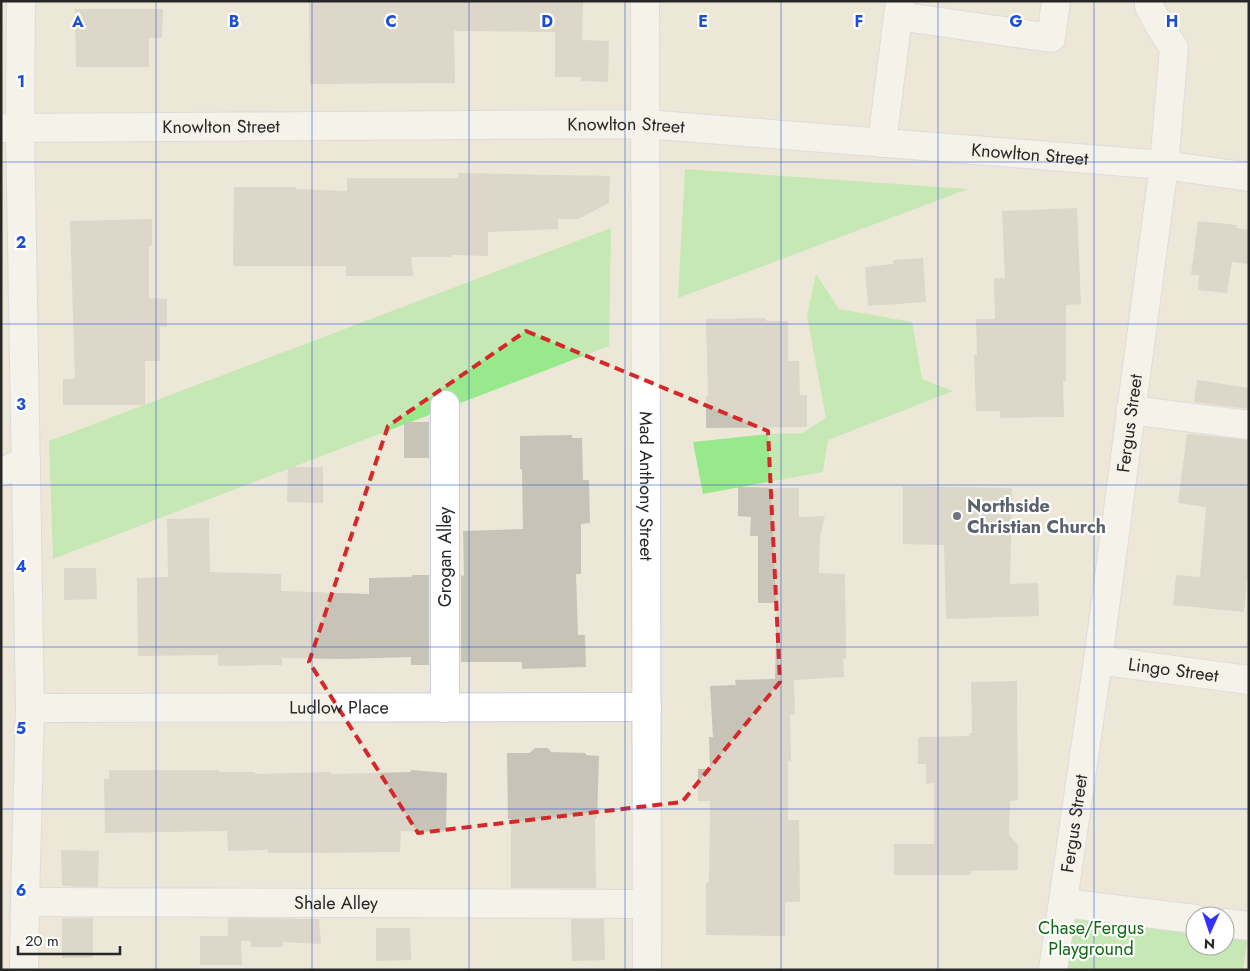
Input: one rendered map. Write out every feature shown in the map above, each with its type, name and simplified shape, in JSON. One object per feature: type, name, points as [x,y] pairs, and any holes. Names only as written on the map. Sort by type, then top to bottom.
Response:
[{"type":"street","points":[[21,1],[11,128],[26,462],[30,708],[24,970]]},
{"type":"street","name":"Mad Anthony Street","points":[[645,1],[647,970]]},
{"type":"street","points":[[882,143],[899,9],[1051,38],[1056,1]]},
{"type":"street","name":"Fergus Street","points":[[1053,970],[1098,660],[1164,165],[1174,48],[1149,6],[1149,1]]},
{"type":"street","name":"Knowlton Street","points":[[11,128],[645,124],[1164,165],[1249,177]]},
{"type":"street","name":"Grogan Alley","points":[[445,406],[446,708]]},
{"type":"street","points":[[1130,410],[1249,425]]},
{"type":"street","points":[[1,472],[26,462]]},
{"type":"street","name":"Lingo Street","points":[[1098,660],[1249,680]]},
{"type":"street","name":"Ludlow Place","points":[[30,708],[647,708]]},
{"type":"street","name":"Shale Alley","points":[[25,902],[647,904]]},
{"type":"street","points":[[1064,904],[1185,918]]},
{"type":"street","points":[[1235,924],[1249,926]]},
{"type":"highlighted area","points":[[526,331],[768,431],[780,682],[682,802],[418,833],[309,662],[388,426]]},
{"type":"green space","points":[[685,169],[968,189],[678,298]]},
{"type":"green space","points":[[611,228],[609,346],[53,559],[49,441]]},
{"type":"green space","points":[[816,274],[839,309],[912,322],[922,379],[953,391],[828,440],[823,472],[703,494],[693,442],[770,434],[802,433],[826,418],[807,316]]},
{"type":"green space","name":"Chase/Fergus Playground","points":[[1064,903],[1185,918],[1185,956],[1235,956],[1235,924],[1249,926],[1243,970],[1053,970]]},
{"type":"building","points":[[309,2],[583,2],[582,40],[609,41],[608,82],[581,81],[581,77],[555,77],[555,32],[454,31],[455,83],[310,84]]},
{"type":"building","points":[[75,9],[163,9],[162,38],[149,38],[149,67],[76,67]]},
{"type":"building","points":[[458,173],[610,176],[609,203],[578,219],[558,219],[558,229],[488,232],[488,256],[411,257],[413,276],[346,276],[346,266],[233,266],[234,187],[296,187],[296,189],[347,191],[347,178],[458,178]]},
{"type":"building","points":[[1077,208],[1081,304],[1066,305],[1066,381],[1063,381],[1064,417],[1000,418],[1000,411],[976,411],[974,355],[977,355],[976,319],[995,319],[994,278],[1005,278],[1002,211]]},
{"type":"building","points":[[152,219],[152,246],[149,246],[149,298],[167,299],[167,327],[160,326],[160,361],[145,361],[145,405],[63,405],[63,379],[75,379],[70,221]]},
{"type":"building","points":[[1198,221],[1237,225],[1237,228],[1249,230],[1249,264],[1232,262],[1227,293],[1198,290],[1199,275],[1191,275]]},
{"type":"building","points":[[923,258],[926,302],[868,306],[865,267],[893,264],[893,260]]},
{"type":"building","points":[[765,318],[767,321],[788,321],[788,361],[799,361],[800,395],[807,395],[807,427],[706,428],[706,396],[708,396],[706,319]]},
{"type":"building","points":[[1197,380],[1249,388],[1249,409],[1194,402]]},
{"type":"building","points":[[404,422],[429,422],[429,458],[404,458]]},
{"type":"building","points":[[1187,434],[1249,440],[1249,578],[1247,578],[1244,612],[1173,605],[1176,575],[1200,577],[1206,507],[1178,503]]},
{"type":"building","points":[[572,435],[572,438],[582,438],[583,480],[589,480],[590,523],[581,524],[581,574],[576,574],[578,635],[585,635],[586,667],[522,669],[522,662],[461,662],[461,575],[464,576],[463,531],[523,529],[520,436]]},
{"type":"building","points":[[288,467],[323,467],[323,503],[287,502]]},
{"type":"building","points":[[903,486],[1012,488],[1010,584],[1038,583],[1039,616],[946,619],[944,545],[903,544]]},
{"type":"building","points":[[738,487],[799,488],[799,517],[825,516],[820,536],[819,573],[845,574],[846,659],[843,659],[844,677],[794,680],[795,715],[790,715],[791,761],[788,761],[788,820],[799,820],[800,902],[785,902],[785,936],[706,935],[706,883],[709,883],[710,801],[698,801],[698,769],[710,769],[709,737],[713,737],[710,686],[736,685],[735,680],[775,679],[777,603],[758,603],[758,536],[750,536],[751,517],[738,516]]},
{"type":"building","points":[[209,518],[210,572],[281,574],[281,591],[369,594],[369,578],[429,575],[429,665],[411,665],[411,657],[282,658],[282,665],[218,666],[218,655],[138,656],[137,578],[168,577],[167,519]]},
{"type":"building","points":[[64,568],[96,568],[97,599],[64,600]]},
{"type":"building","points":[[1017,681],[1018,800],[1010,801],[1009,835],[1018,845],[1018,870],[970,871],[971,875],[894,875],[894,844],[934,844],[934,783],[926,784],[926,764],[918,764],[918,737],[970,736],[969,733],[972,733],[971,682]]},
{"type":"building","points":[[535,748],[548,748],[551,752],[586,753],[586,755],[599,756],[597,819],[595,819],[596,888],[511,888],[511,819],[508,819],[507,753],[529,753]]},
{"type":"building","points":[[109,770],[219,770],[219,772],[255,772],[255,774],[411,772],[411,770],[447,773],[446,832],[401,831],[400,852],[296,853],[268,853],[268,850],[228,851],[227,831],[105,833],[104,779],[109,779]]},
{"type":"building","points":[[61,850],[99,851],[98,887],[62,886]]},
{"type":"building","points":[[62,918],[93,918],[93,958],[62,958]]},
{"type":"building","points":[[228,918],[319,919],[321,944],[283,942],[282,947],[251,947],[251,941],[241,941],[242,965],[200,965],[200,936],[228,936]]},
{"type":"building","points":[[571,919],[604,919],[605,960],[572,961]]},
{"type":"building","points":[[376,928],[410,928],[411,960],[376,961]]},
{"type":"place","name":"Northside Christian Church","points":[[957,516]]}]
